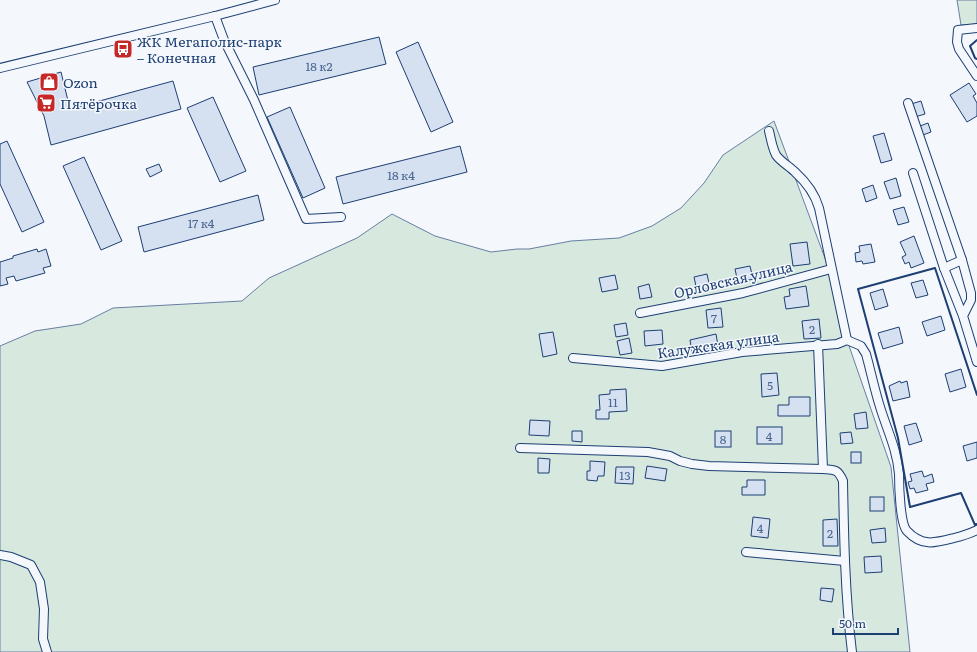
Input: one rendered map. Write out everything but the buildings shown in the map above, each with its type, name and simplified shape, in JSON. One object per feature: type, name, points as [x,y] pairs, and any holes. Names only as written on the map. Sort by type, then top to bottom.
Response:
[{"type":"street","points":[[0,68],[275,0]]},
{"type":"street","points":[[215,16],[224,40],[254,100],[306,219],[341,216]]},
{"type":"street","points":[[977,28],[958,30],[957,42],[959,49],[977,76]]},
{"type":"street","points":[[908,103],[962,260],[971,294],[971,300],[963,316]]},
{"type":"street","points":[[769,131],[772,146],[777,155],[782,162],[804,181],[816,200],[819,208],[847,340],[861,346],[866,354],[881,409],[894,445],[897,460],[902,518],[905,529],[916,539],[934,544],[977,530]]},
{"type":"street","points":[[913,173],[944,268],[963,316],[977,362]]},
{"type":"street","points":[[944,268],[962,260]]},
{"type":"street","name":"Орловская улица","points":[[640,313],[743,293],[831,268]]},
{"type":"street","name":"Калужская улица","points":[[573,358],[662,366],[742,352],[818,344],[837,344],[847,340]]},
{"type":"street","points":[[818,344],[823,469]]},
{"type":"street","points":[[520,448],[648,452],[670,456],[680,461],[692,464],[709,466],[823,469],[834,470],[839,473],[843,481],[845,561],[852,652]]},
{"type":"street","points":[[746,552],[845,561]]},
{"type":"street","points":[[0,555],[11,557],[31,565],[40,582],[44,609],[43,639],[47,652]]},
{"type":"shaded area","points":[[957,0],[977,0],[977,24],[961,25]]},
{"type":"shaded area","points":[[774,121],[829,269],[847,340],[891,467],[910,652],[0,652],[0,346],[35,331],[81,324],[113,308],[242,301],[269,278],[357,238],[392,214],[435,236],[491,252],[529,249],[571,241],[619,238],[652,226],[681,208],[704,183],[723,155]]},
{"type":"wall","points":[[977,40],[970,46],[975,58],[977,59]]},
{"type":"wall","points":[[977,395],[935,268],[858,289],[898,438],[910,507],[961,493],[975,525],[977,524]]},
{"type":"place","name":"ЖК Мегаполис-парк – Конечная","points":[[123,49]]},
{"type":"place","name":"Ozon","points":[[49,82]]},
{"type":"place","name":"Пятёрочка","points":[[46,103]]}]
